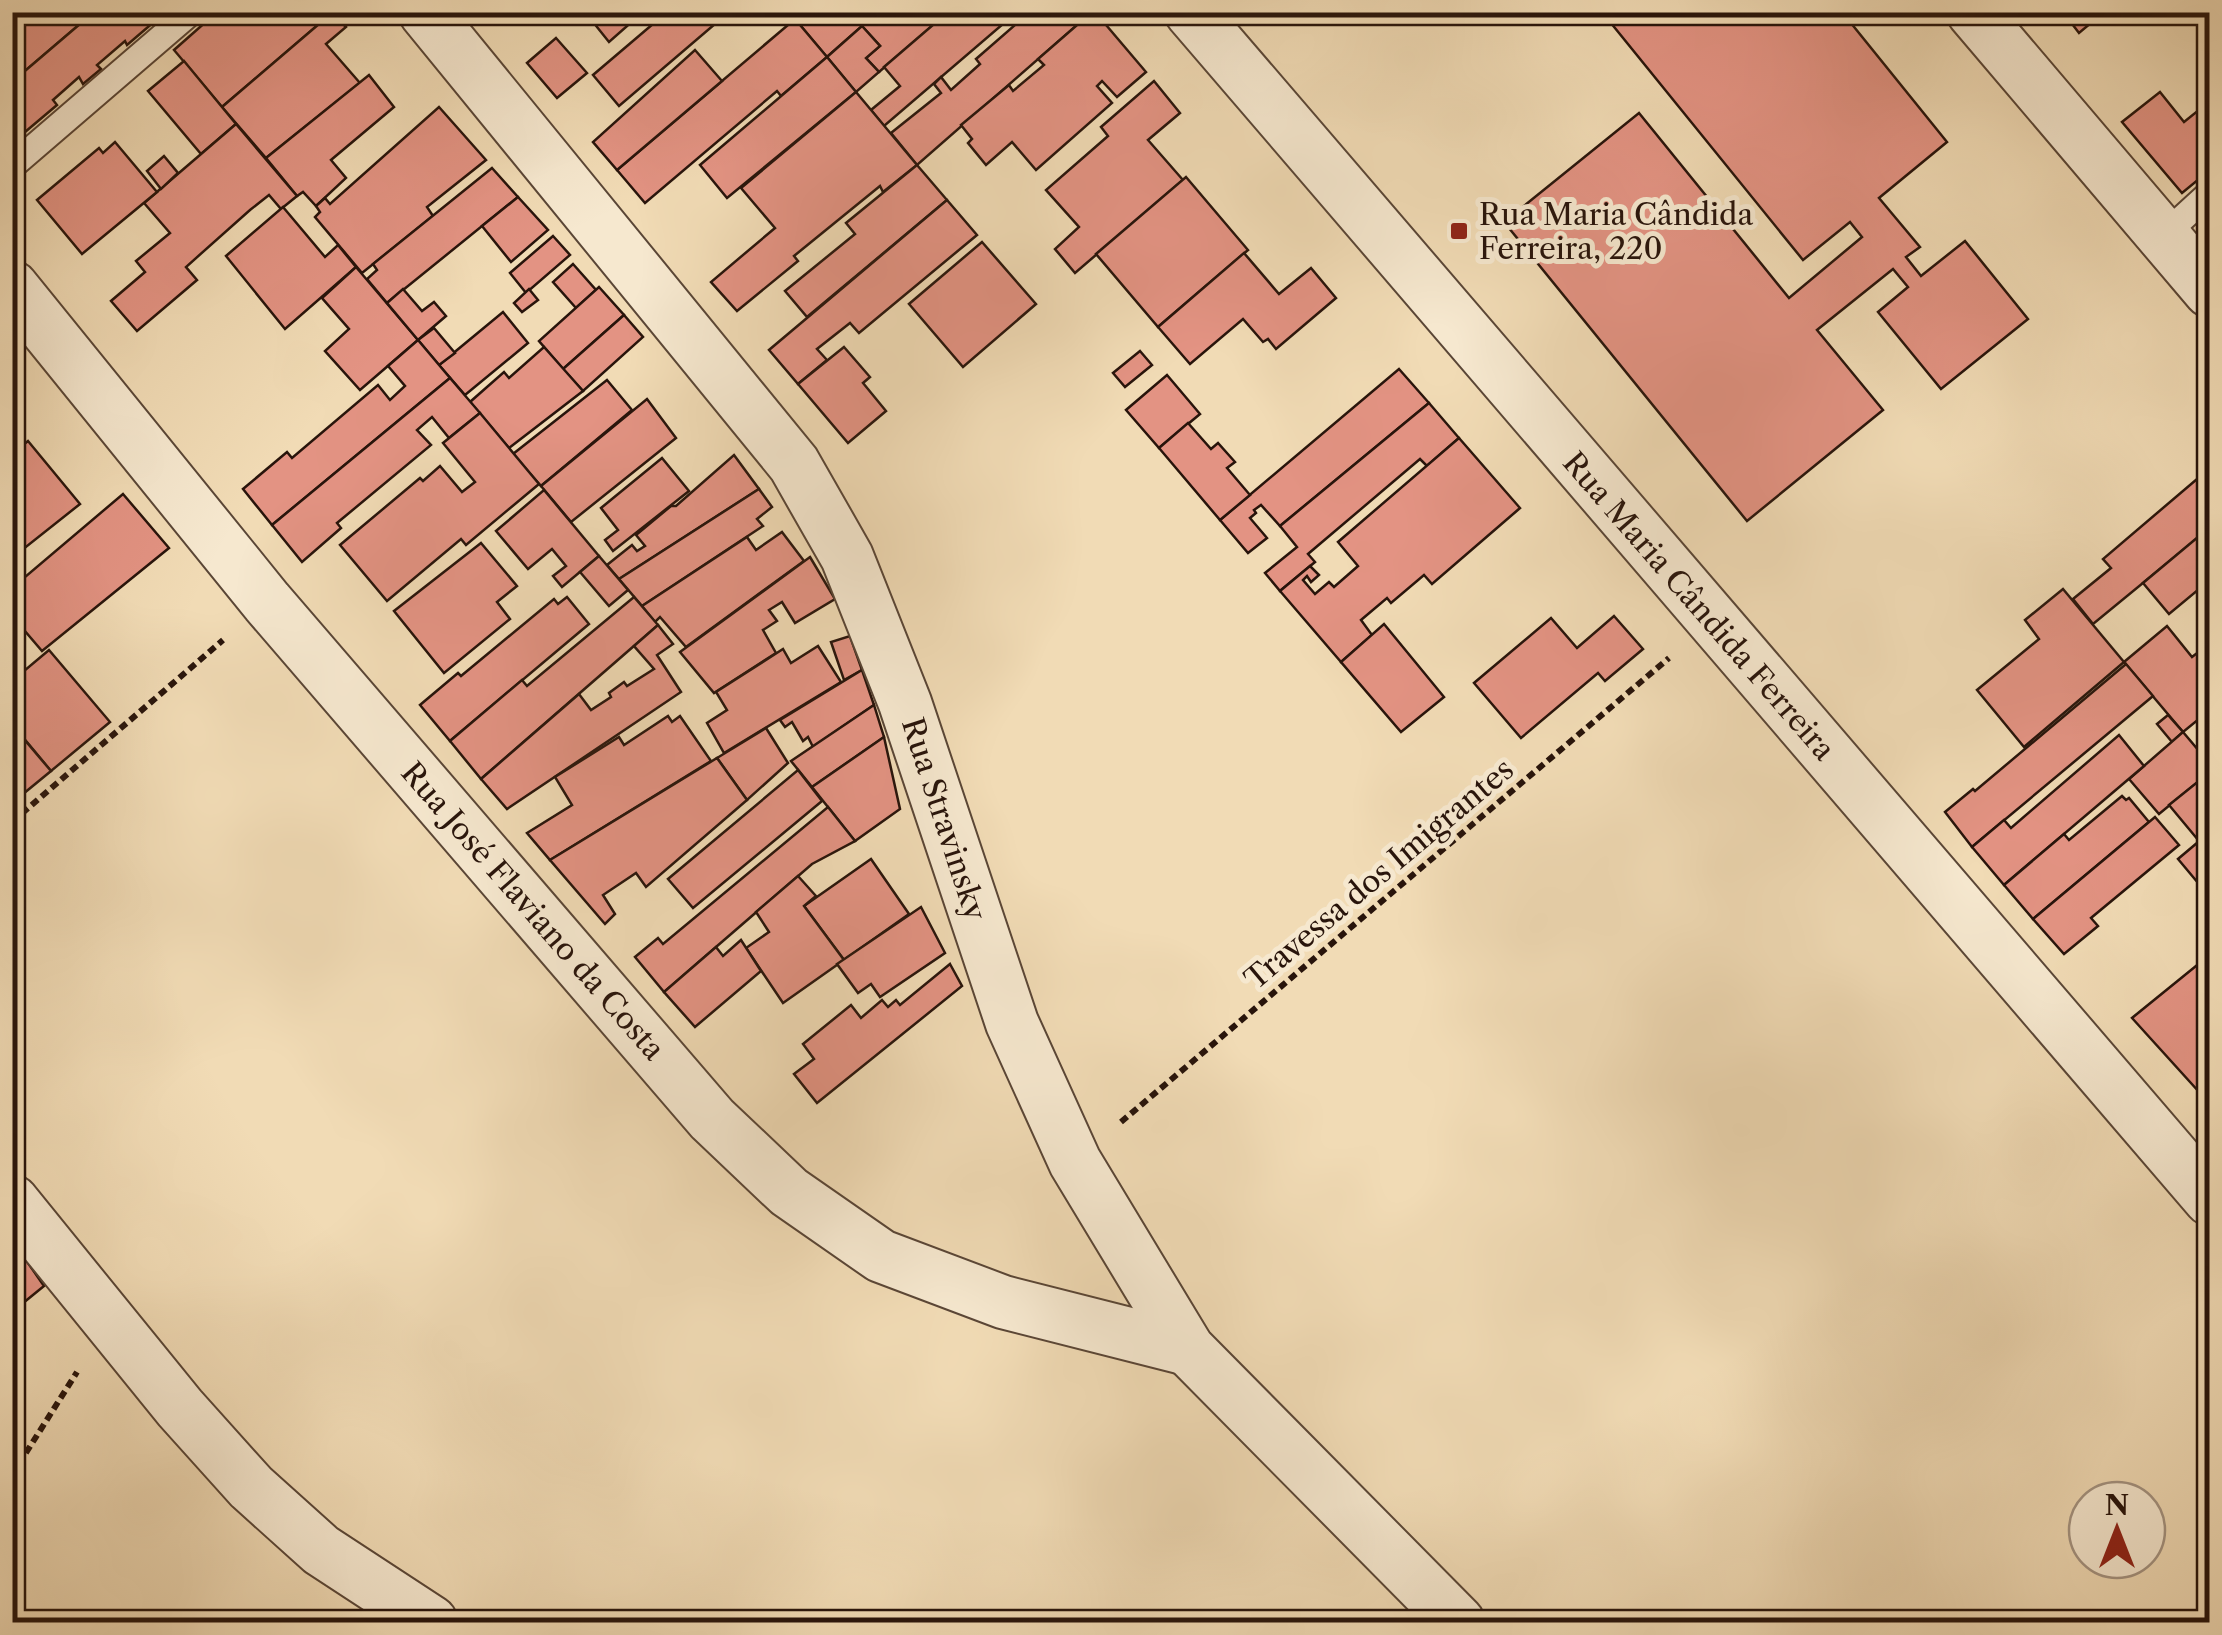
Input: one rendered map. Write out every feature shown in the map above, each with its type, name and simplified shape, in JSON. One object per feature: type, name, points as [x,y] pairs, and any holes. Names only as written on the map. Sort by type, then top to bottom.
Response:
[{"type":"street","name":"Rua Stravinsky","points":[[425,12],[794,464],[847,556],[905,703],[1012,1023],[1075,1162],[1188,1349],[1458,1622]]},
{"type":"street","name":"Rua Maria Cândida Ferreira","points":[[1190,12],[2210,1199]]},
{"type":"street","points":[[1973,12],[2210,291]]},
{"type":"street","name":"Rua José Flaviano da Costa","points":[[12,287],[267,602],[712,1119],[788,1192],[882,1256],[1003,1302],[1188,1349]]},
{"type":"street","points":[[12,1202],[180,1408],[251,1487],[321,1550],[430,1622]]},
{"type":"lane","points":[[12,166],[191,12]]},
{"type":"lane","points":[[2163,236],[2210,193]]},
{"type":"path","points":[[12,822],[267,602]]},
{"type":"path","name":"Travessa dos Imigrantes","points":[[1075,1162],[1712,621]]},
{"type":"path","points":[[12,1474],[109,1320]]},
{"type":"building","points":[[36,12],[94,12],[12,82],[12,32]]},
{"type":"building","points":[[94,12],[148,12],[155,21],[97,65],[101,69],[83,84],[79,77],[53,100],[57,105],[12,143],[12,82]]},
{"type":"building","points":[[217,12],[333,12],[222,107],[174,50]]},
{"type":"building","points":[[333,12],[353,12],[342,23],[346,27],[326,44],[360,83],[266,158],[222,107]]},
{"type":"building","points":[[585,12],[643,12],[609,42]]},
{"type":"building","points":[[667,12],[729,12],[619,106],[593,75]]},
{"type":"building","points":[[803,12],[878,12],[827,57],[795,19]]},
{"type":"building","points":[[878,12],[946,14],[879,72],[866,58],[880,46],[862,26]]},
{"type":"building","points":[[948,12],[1017,12],[884,126],[871,110],[900,86],[884,67]]},
{"type":"building","points":[[1030,12],[1092,12],[917,165],[891,133],[941,93],[934,84],[941,77],[951,90],[980,64],[976,59]]},
{"type":"building","points":[[1092,12],[1146,72],[1117,97],[1102,81],[1097,86],[1112,103],[1036,170],[1012,142],[986,165],[968,143],[972,139],[961,125],[1009,85],[1013,91],[1044,65],[1038,59]]},
{"type":"building","points":[[1602,12],[1842,12],[1947,142],[1879,198],[1920,247],[1906,257],[1921,276],[1965,241],[2028,319],[1941,389],[1878,312],[1908,287],[1893,269],[1817,330],[1883,410],[1747,521],[1504,222],[1639,113],[1789,298],[1862,237],[1850,222],[1803,260]]},
{"type":"building","points":[[2063,12],[2104,12],[2079,33]]},
{"type":"building","points":[[795,19],[827,57],[781,96],[777,91],[645,203],[617,170]]},
{"type":"building","points":[[862,26],[880,46],[866,58],[879,72],[856,92],[827,57]]},
{"type":"building","points":[[556,38],[587,73],[557,98],[527,63]]},
{"type":"building","points":[[695,50],[722,81],[617,170],[593,142]]},
{"type":"building","points":[[827,57],[856,92],[727,198],[700,165]]},
{"type":"building","points":[[184,61],[236,124],[201,154],[148,91]]},
{"type":"building","points":[[369,75],[394,107],[331,160],[346,178],[316,206],[303,192],[297,196],[266,158]]},
{"type":"building","points":[[1154,81],[1180,113],[1148,140],[1183,180],[1075,273],[1055,249],[1079,227],[1046,190],[1108,136],[1101,127]]},
{"type":"building","points":[[856,92],[917,165],[883,192],[880,186],[794,256],[798,261],[737,311],[711,282],[775,228],[741,188]]},
{"type":"building","points":[[2160,92],[2184,122],[2210,101],[2210,170],[2182,193],[2122,122]]},
{"type":"building","points":[[439,107],[486,160],[427,207],[433,216],[362,273],[315,217],[320,212],[316,206],[325,198],[330,204]]},
{"type":"building","points":[[236,124],[297,196],[281,209],[269,195],[250,210],[186,267],[197,280],[137,331],[111,301],[145,272],[136,261],[170,233],[144,203]]},
{"type":"building","points":[[115,142],[157,192],[82,254],[37,200],[99,148],[103,153]]},
{"type":"building","points":[[164,156],[178,173],[161,189],[147,171]]},
{"type":"building","points":[[917,165],[947,200],[807,317],[785,291],[855,234],[846,223]]},
{"type":"building","points":[[492,168],[518,197],[387,303],[367,279],[377,270],[373,264]]},
{"type":"building","points":[[1186,177],[1248,250],[1158,327],[1096,254]]},
{"type":"building","points":[[518,197],[548,230],[511,262],[482,226]]},
{"type":"building","points":[[947,200],[977,235],[859,333],[850,323],[817,349],[827,360],[798,384],[769,350]]},
{"type":"building","points":[[283,207],[325,257],[338,245],[356,267],[285,329],[226,256]]},
{"type":"building","points":[[553,236],[570,255],[526,293],[510,273]]},
{"type":"building","points":[[982,242],[1036,304],[963,367],[909,304]]},
{"type":"building","points":[[1244,253],[1279,294],[1311,268],[1336,298],[1276,349],[1268,339],[1263,342],[1243,319],[1190,364],[1158,327]]},
{"type":"building","points":[[573,264],[596,290],[576,308],[553,282]]},
{"type":"building","points":[[356,267],[418,340],[360,390],[325,351],[349,329],[322,298]]},
{"type":"building","points":[[599,287],[624,315],[563,369],[539,341]]},
{"type":"building","points":[[403,289],[422,311],[434,302],[446,316],[418,340],[387,303]]},
{"type":"building","points":[[529,289],[538,300],[522,312],[514,303]]},
{"type":"building","points":[[503,312],[528,343],[465,395],[439,365]]},
{"type":"building","points":[[624,315],[643,337],[583,391],[563,369]]},
{"type":"building","points":[[434,328],[455,353],[439,365],[418,340]]},
{"type":"building","points":[[418,340],[450,378],[272,525],[243,489],[287,452],[292,458],[378,385],[390,400],[405,386],[388,366]]},
{"type":"building","points":[[544,347],[583,391],[509,448],[470,402],[504,372],[509,378]]},
{"type":"building","points":[[844,347],[870,377],[863,383],[886,411],[848,443],[798,384]]},
{"type":"building","points":[[1140,351],[1152,365],[1125,387],[1113,373]]},
{"type":"building","points":[[1399,369],[1429,403],[1280,526],[1261,505],[1254,510],[1256,513],[1250,518],[1267,538],[1248,553],[1220,520]]},
{"type":"building","points":[[1167,375],[1200,414],[1159,448],[1126,410]]},
{"type":"building","points":[[450,378],[480,413],[449,438],[432,417],[417,430],[431,445],[337,523],[341,528],[302,562],[272,525]]},
{"type":"building","points":[[607,380],[632,410],[541,486],[513,454]]},
{"type":"building","points":[[647,399],[676,438],[571,522],[541,486]]},
{"type":"building","points":[[1429,403],[1459,438],[1427,466],[1420,459],[1308,554],[1315,562],[1280,591],[1265,573],[1297,547],[1280,526]]},
{"type":"building","points":[[480,413],[539,484],[466,545],[461,539],[387,601],[340,545],[440,466],[462,492],[475,482],[443,443]]},
{"type":"building","points":[[1188,423],[1211,449],[1218,443],[1235,462],[1227,468],[1250,495],[1220,520],[1159,448]]},
{"type":"building","points":[[1459,438],[1520,508],[1432,584],[1424,575],[1391,603],[1387,598],[1361,620],[1372,635],[1341,662],[1280,591],[1310,566],[1319,575],[1311,582],[1307,576],[1303,580],[1315,594],[1329,582],[1334,587],[1358,566],[1338,542]]},
{"type":"building","points":[[28,441],[80,504],[12,558],[12,454]]},
{"type":"building","points":[[734,455],[759,489],[619,579],[607,565],[632,545],[637,551],[645,546],[636,535]]},
{"type":"building","points":[[662,458],[689,491],[613,551],[605,540],[618,530],[601,508]]},
{"type":"building","points":[[2210,468],[2210,528],[2093,624],[2073,599],[2111,568],[2103,559]]},
{"type":"building","points":[[759,489],[772,507],[757,519],[763,526],[642,606],[619,579]]},
{"type":"building","points":[[544,490],[599,556],[562,587],[553,576],[566,566],[552,549],[528,569],[496,531]]},
{"type":"building","points":[[123,494],[169,548],[42,651],[13,617],[16,614],[12,609],[12,588]]},
{"type":"building","points":[[2210,527],[2210,580],[2169,614],[2143,583]]},
{"type":"building","points":[[782,532],[804,561],[686,647],[660,617],[655,622],[642,606],[747,537],[756,550]]},
{"type":"building","points":[[481,543],[517,586],[497,602],[510,619],[444,673],[394,611]]},
{"type":"building","points":[[599,556],[628,590],[609,606],[580,572]]},
{"type":"building","points":[[810,557],[835,599],[795,623],[782,602],[769,610],[777,621],[763,630],[776,653],[714,693],[680,652]]},
{"type":"building","points":[[2063,589],[2124,662],[2024,747],[1977,690],[2039,639],[2025,620]]},
{"type":"building","points":[[567,597],[589,624],[450,741],[420,705],[554,599],[558,604]]},
{"type":"building","points":[[634,597],[658,625],[481,779],[450,741],[522,680],[527,686]]},
{"type":"building","points":[[1614,616],[1643,649],[1605,681],[1598,673],[1521,738],[1474,683],[1551,618],[1577,648]]},
{"type":"building","points":[[1384,624],[1444,697],[1401,732],[1341,662]]},
{"type":"building","points":[[658,625],[673,644],[657,655],[681,692],[507,809],[481,779],[579,694],[591,710],[611,697],[609,693],[624,682],[627,686],[654,669],[634,646]]},
{"type":"building","points":[[2167,626],[2192,657],[2210,643],[2210,710],[2183,732],[2124,662]]},
{"type":"building","points":[[850,636],[862,670],[844,680],[831,642]]},
{"type":"building","points":[[818,646],[841,682],[724,753],[707,723],[727,710],[716,692],[783,649],[791,663]]},
{"type":"building","points":[[49,650],[110,722],[51,771],[12,724],[12,681]]},
{"type":"building","points":[[2126,664],[2153,696],[1972,847],[1945,812]]},
{"type":"building","points":[[862,670],[874,705],[813,747],[808,737],[803,741],[792,722],[785,727],[780,720]]},
{"type":"building","points":[[874,705],[884,737],[812,787],[791,761]]},
{"type":"building","points":[[2168,715],[2183,732],[2172,742],[2157,724]]},
{"type":"building","points":[[668,716],[672,722],[680,716],[711,761],[550,860],[527,833],[572,805],[555,777],[619,737],[624,745]]},
{"type":"building","points":[[12,725],[51,771],[12,803]]},
{"type":"building","points":[[766,728],[788,763],[747,800],[717,758]]},
{"type":"building","points":[[2183,732],[2210,764],[2210,772],[2159,814],[2129,779]]},
{"type":"building","points":[[2119,735],[2144,766],[2004,885],[1972,847],[2004,820],[2011,828]]},
{"type":"building","points":[[884,737],[900,809],[855,841],[812,787]]},
{"type":"building","points":[[717,758],[747,800],[646,887],[636,873],[603,895],[615,914],[605,924],[550,860]]},
{"type":"building","points":[[798,770],[822,801],[693,908],[668,879]]},
{"type":"building","points":[[2210,772],[2210,832],[2199,841],[2169,805]]},
{"type":"building","points":[[2122,796],[2129,798],[2149,822],[2033,919],[2004,885],[2064,834],[2069,840]]},
{"type":"building","points":[[828,807],[855,841],[812,864],[664,992],[635,957],[658,938],[663,944]]},
{"type":"building","points":[[2155,817],[2179,845],[2091,918],[2098,926],[2064,954],[2033,919]]},
{"type":"building","points":[[2210,832],[2210,896],[2209,896],[2178,859]]},
{"type":"building","points":[[871,859],[909,914],[844,960],[804,906]]},
{"type":"building","points":[[798,876],[816,896],[804,906],[844,960],[783,1003],[746,948],[769,932],[756,912]]},
{"type":"building","points":[[921,907],[945,953],[880,997],[871,984],[858,993],[837,964]]},
{"type":"building","points":[[741,940],[761,971],[695,1027],[664,992],[716,947],[723,956]]},
{"type":"building","points":[[950,964],[962,986],[817,1103],[794,1074],[814,1059],[803,1044],[851,1005],[861,1018],[882,1000],[888,1007],[896,1000],[900,1005]]},
{"type":"building","points":[[2196,966],[2210,981],[2210,1104],[2132,1018]]},
{"type":"building","points":[[12,1250],[19,1250],[44,1286],[12,1312]]},
{"type":"place","name":"Rua Maria Cândida Ferreira, 220","points":[[1459,231]]}]
